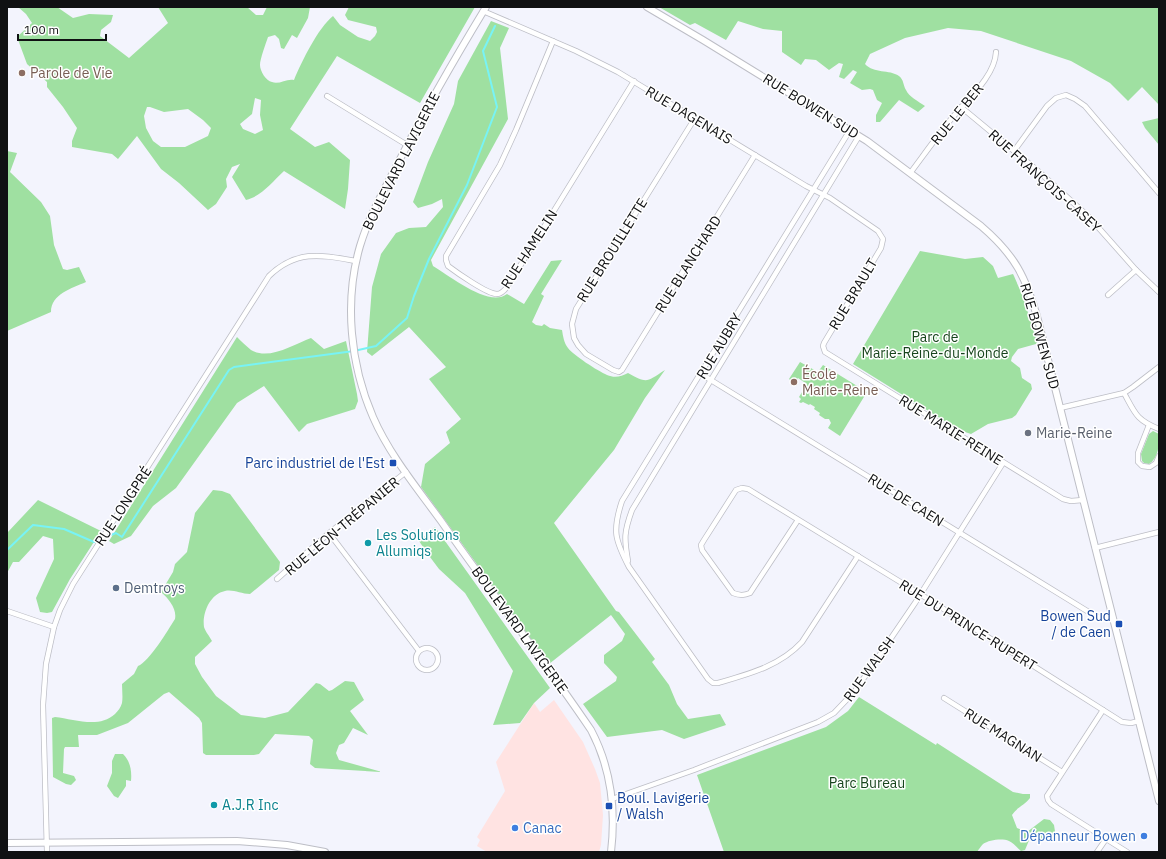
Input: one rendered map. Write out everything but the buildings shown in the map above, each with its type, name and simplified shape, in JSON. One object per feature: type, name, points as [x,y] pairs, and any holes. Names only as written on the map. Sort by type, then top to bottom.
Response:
[{"type":"street","name":"RUE BOWEN SUD","points":[[647,7],[859,136],[911,172],[990,234],[1014,260],[1033,300],[1159,801]]},
{"type":"street","name":"RUE DAGENAIS","points":[[484,9],[598,62],[634,81],[822,194],[878,231],[883,239]]},
{"type":"street","name":"BOULEVARD LAVIGERIE","points":[[484,9],[440,84],[407,145],[371,216],[362,240],[356,261],[352,303],[352,327],[356,365],[373,418],[390,449],[591,730],[599,745],[609,775],[612,799],[613,829],[611,852]]},
{"type":"street","name":"RUE HAMELIN","points":[[553,41],[500,165],[446,256],[448,266],[488,292],[498,294],[503,292],[507,287],[634,81]]},
{"type":"street","name":"RUE LE BER","points":[[911,172],[990,72],[996,59],[996,52]]},
{"type":"street","points":[[1014,151],[1047,106],[1056,98],[1066,95],[1085,106],[1159,193]]},
{"type":"street","points":[[327,96],[407,145]]},
{"type":"street","name":"RUE FRANÇOIS-CASEY","points":[[961,107],[1089,217],[1136,270],[1159,292]]},
{"type":"street","name":"RUE BROUILLETTE","points":[[619,372],[586,354],[578,345],[574,338],[572,324],[576,309],[695,118]]},
{"type":"street","name":"RUE AUBRY","points":[[850,130],[622,501],[615,528],[619,548],[629,567],[708,679],[713,683],[754,673],[785,658],[793,652],[802,642],[858,556]]},
{"type":"street","name":"RUE AUBRY","points":[[629,567],[624,541],[626,526],[632,510],[822,194],[859,136]]},
{"type":"street","name":"RUE BLANCHARD","points":[[619,372],[622,370],[756,155]]},
{"type":"street","name":"RUE BRAULT","points":[[823,349],[824,343],[881,248],[883,239]]},
{"type":"street","name":"RUE LONGPRÉ","points":[[47,852],[43,705],[46,664],[54,627],[60,610],[73,584],[269,276],[291,261],[308,256],[327,256],[356,261]]},
{"type":"street","points":[[1108,295],[1136,270]]},
{"type":"street","name":"RUE MARIE-REINE","points":[[823,349],[833,358],[1063,499],[1071,501],[1083,500]]},
{"type":"street","points":[[1060,408],[1124,393],[1159,367]]},
{"type":"street","name":"RUE DE CAEN","points":[[701,374],[1092,614],[1100,618],[1113,617]]},
{"type":"street","points":[[1124,393],[1135,415],[1149,425],[1159,429]]},
{"type":"street","points":[[1149,425],[1138,453],[1138,462],[1142,466],[1150,467],[1156,463],[1159,456]]},
{"type":"street","name":"RUE WALSH","points":[[612,799],[694,770],[818,722],[834,713],[855,691],[920,594],[1003,462]]},
{"type":"street","name":"RUE LÉON-TRÉPANIER","points":[[277,579],[329,533],[406,472]]},
{"type":"street","name":"RUE DU PRINCE-RUPERT","points":[[798,520],[750,593],[745,595],[740,595],[733,592],[702,550],[701,545],[736,490],[742,488],[748,489],[920,594],[1103,710],[1126,723],[1140,721]]},
{"type":"street","points":[[1095,548],[1159,532]]},
{"type":"street","points":[[329,533],[419,651]]},
{"type":"street","points":[[7,611],[54,627]]},
{"type":"street","points":[[423,648],[432,650],[438,657],[436,666],[428,670],[419,667],[416,664],[416,659],[419,651],[423,648]]},
{"type":"street","name":"RUE MAGNAN","points":[[944,698],[1062,772]]},
{"type":"street","points":[[1103,710],[1047,796],[1051,804],[1127,852]]},
{"type":"street","points":[[1097,852],[1106,839]]},
{"type":"street","points":[[7,843],[237,841],[287,845],[325,852]]},
{"type":"shaded area","name":"Canac","points":[[554,700],[583,742],[600,783],[603,815],[601,845],[599,852],[487,852],[477,846],[480,840],[477,837],[505,791],[496,762],[534,703],[540,712]]},
{"type":"green space","points":[[18,7],[57,7],[73,18],[89,14],[113,15],[111,22],[101,30],[100,36],[129,58],[168,23],[158,7],[247,7],[256,15],[263,15],[267,7],[310,7],[308,18],[297,38],[292,35],[284,49],[281,48],[279,39],[275,35],[268,37],[260,67],[268,80],[277,83],[294,80],[316,37],[327,21],[333,16],[340,25],[358,37],[370,41],[375,36],[377,32],[376,27],[348,20],[345,15],[349,7],[475,7],[420,103],[337,56],[290,129],[315,147],[329,142],[350,160],[345,209],[284,171],[262,192],[246,200],[232,177],[240,164],[232,167],[226,179],[227,187],[216,204],[208,210],[179,183],[161,169],[137,136],[118,159],[112,154],[72,147],[72,141],[77,128],[47,87],[47,82],[27,64],[17,37],[32,23],[26,14]],"holes":[[[255,98],[261,100],[260,115],[263,130],[255,134],[243,129],[240,124],[252,114]],[[147,107],[164,112],[188,109],[211,128],[208,136],[185,147],[161,147],[153,141],[146,128],[144,116]]]},
{"type":"green space","points":[[659,7],[1159,7],[1159,105],[1142,87],[1128,101],[1110,83],[1071,61],[981,31],[948,28],[905,38],[870,54],[865,64],[873,69],[899,76],[902,79],[909,95],[925,106],[918,112],[899,100],[880,122],[876,122],[876,115],[882,103],[877,100],[873,90],[862,90],[850,83],[857,72],[853,70],[844,79],[839,77],[843,64],[839,63],[829,70],[816,60],[805,59],[801,65],[782,52],[782,31],[763,29],[738,21],[726,40],[695,23],[690,25]]},
{"type":"green space","points":[[491,21],[509,28],[500,48],[508,119],[431,260],[433,266],[459,283],[480,294],[490,297],[499,297],[507,294],[524,304],[551,261],[562,260],[541,294],[544,296],[532,322],[536,325],[542,326],[544,324],[550,328],[562,330],[568,348],[575,355],[586,363],[612,377],[618,377],[628,373],[640,379],[647,380],[665,370],[645,398],[614,450],[554,523],[616,611],[619,612],[655,659],[652,662],[669,685],[677,704],[688,719],[720,714],[726,725],[684,739],[662,730],[607,737],[583,704],[616,681],[617,677],[604,663],[604,655],[622,641],[625,634],[611,615],[549,664],[421,487],[425,464],[450,443],[446,432],[461,419],[429,379],[446,367],[409,327],[372,356],[367,352],[372,287],[381,254],[396,233],[409,228],[426,227],[443,207],[442,199],[418,208],[413,202],[428,162],[454,104],[458,81]]},
{"type":"green space","points":[[1159,118],[1159,145],[1142,122]]},
{"type":"green space","points":[[7,151],[17,153],[10,172],[41,202],[50,216],[54,245],[63,269],[67,270],[79,267],[86,282],[63,292],[58,296],[54,301],[51,312],[7,331]]},
{"type":"green space","name":"Parc de Marie-Reine-du-Monde","points":[[920,251],[965,259],[983,257],[993,266],[998,278],[1013,274],[1023,297],[1037,342],[1036,344],[1018,349],[1012,357],[1011,361],[1020,368],[1022,378],[1031,384],[1032,389],[1016,415],[1012,418],[988,424],[971,434],[959,430],[853,364]]},
{"type":"green space","points":[[237,337],[251,350],[266,354],[273,353],[311,338],[324,349],[346,341],[358,401],[355,409],[307,424],[299,432],[264,386],[237,403],[176,488],[153,506],[131,536],[114,544],[109,541]]},
{"type":"green space","points":[[800,362],[818,372],[823,365],[867,392],[840,436],[828,428],[831,423],[829,419],[825,419],[819,415],[820,413],[814,409],[815,407],[810,404],[799,402],[801,399],[799,397],[807,384],[798,378],[794,383],[789,379]]},
{"type":"green space","points":[[1153,431],[1159,434],[1157,454],[1149,464],[1144,463],[1142,461],[1141,454],[1149,434]]},
{"type":"green space","points":[[213,490],[230,494],[280,562],[279,570],[250,594],[225,591],[215,596],[211,600],[204,616],[204,627],[212,641],[195,657],[195,664],[202,677],[216,696],[241,715],[265,718],[288,712],[316,683],[320,684],[329,691],[345,681],[354,682],[364,700],[350,711],[368,735],[353,728],[344,743],[339,745],[336,753],[339,760],[382,772],[315,768],[310,764],[313,740],[309,736],[275,734],[259,754],[254,755],[206,755],[203,753],[202,723],[199,718],[169,692],[164,694],[128,723],[97,735],[78,735],[79,747],[65,747],[64,749],[63,773],[74,776],[76,780],[71,785],[53,777],[52,718],[55,717],[86,722],[109,719],[115,714],[122,703],[122,684],[134,674],[138,666],[153,652],[175,619],[175,612],[172,604],[161,592],[173,572],[175,564],[187,552],[195,513]]},
{"type":"green space","points":[[38,500],[101,531],[70,579],[52,612],[47,613],[40,612],[36,598],[54,559],[53,539],[43,536],[19,562],[13,562],[7,573],[7,533]]},
{"type":"green space","points":[[435,527],[550,688],[534,703],[520,723],[493,725],[513,671],[465,593],[439,569],[419,541]]},
{"type":"green space","name":"Parc Bureau","points":[[859,697],[936,745],[937,743],[1013,792],[1030,794],[1030,798],[1012,815],[1017,828],[1027,832],[1044,819],[1050,820],[1054,825],[1056,838],[1052,842],[1030,838],[1025,850],[1021,851],[1011,842],[1006,840],[996,840],[983,844],[977,852],[724,852],[697,775],[826,727],[848,711]]},
{"type":"green space","points":[[115,754],[123,754],[129,763],[131,773],[131,781],[126,780],[126,786],[118,798],[114,796],[107,786],[112,773],[112,761]]},
{"type":"waterway","points":[[7,550],[33,525],[64,529],[94,542],[116,533],[122,537],[229,370],[234,367],[354,351],[376,346],[407,318],[429,259],[467,185],[497,107],[483,51],[495,26]]},
{"type":"place","name":"Parole de Vie","points":[[22,73]]},
{"type":"place","name":"École Marie-Reine","points":[[794,382]]},
{"type":"place","name":"Marie-Reine","points":[[1028,433]]},
{"type":"place","name":"Parc industriel de l'Est","points":[[393,463]]},
{"type":"place","name":"Les Solutions Allumiqs","points":[[368,543]]},
{"type":"place","name":"Demtroys","points":[[116,588]]},
{"type":"place","name":"Bowen Sud / de Caen","points":[[1119,624]]},
{"type":"place","name":"A.J.R Inc","points":[[214,805]]},
{"type":"place","name":"Boul. Lavigerie / Walsh","points":[[609,806]]},
{"type":"place","name":"Canac","points":[[515,828]]},
{"type":"place","name":"Dépanneur Bowen","points":[[1144,836]]}]
